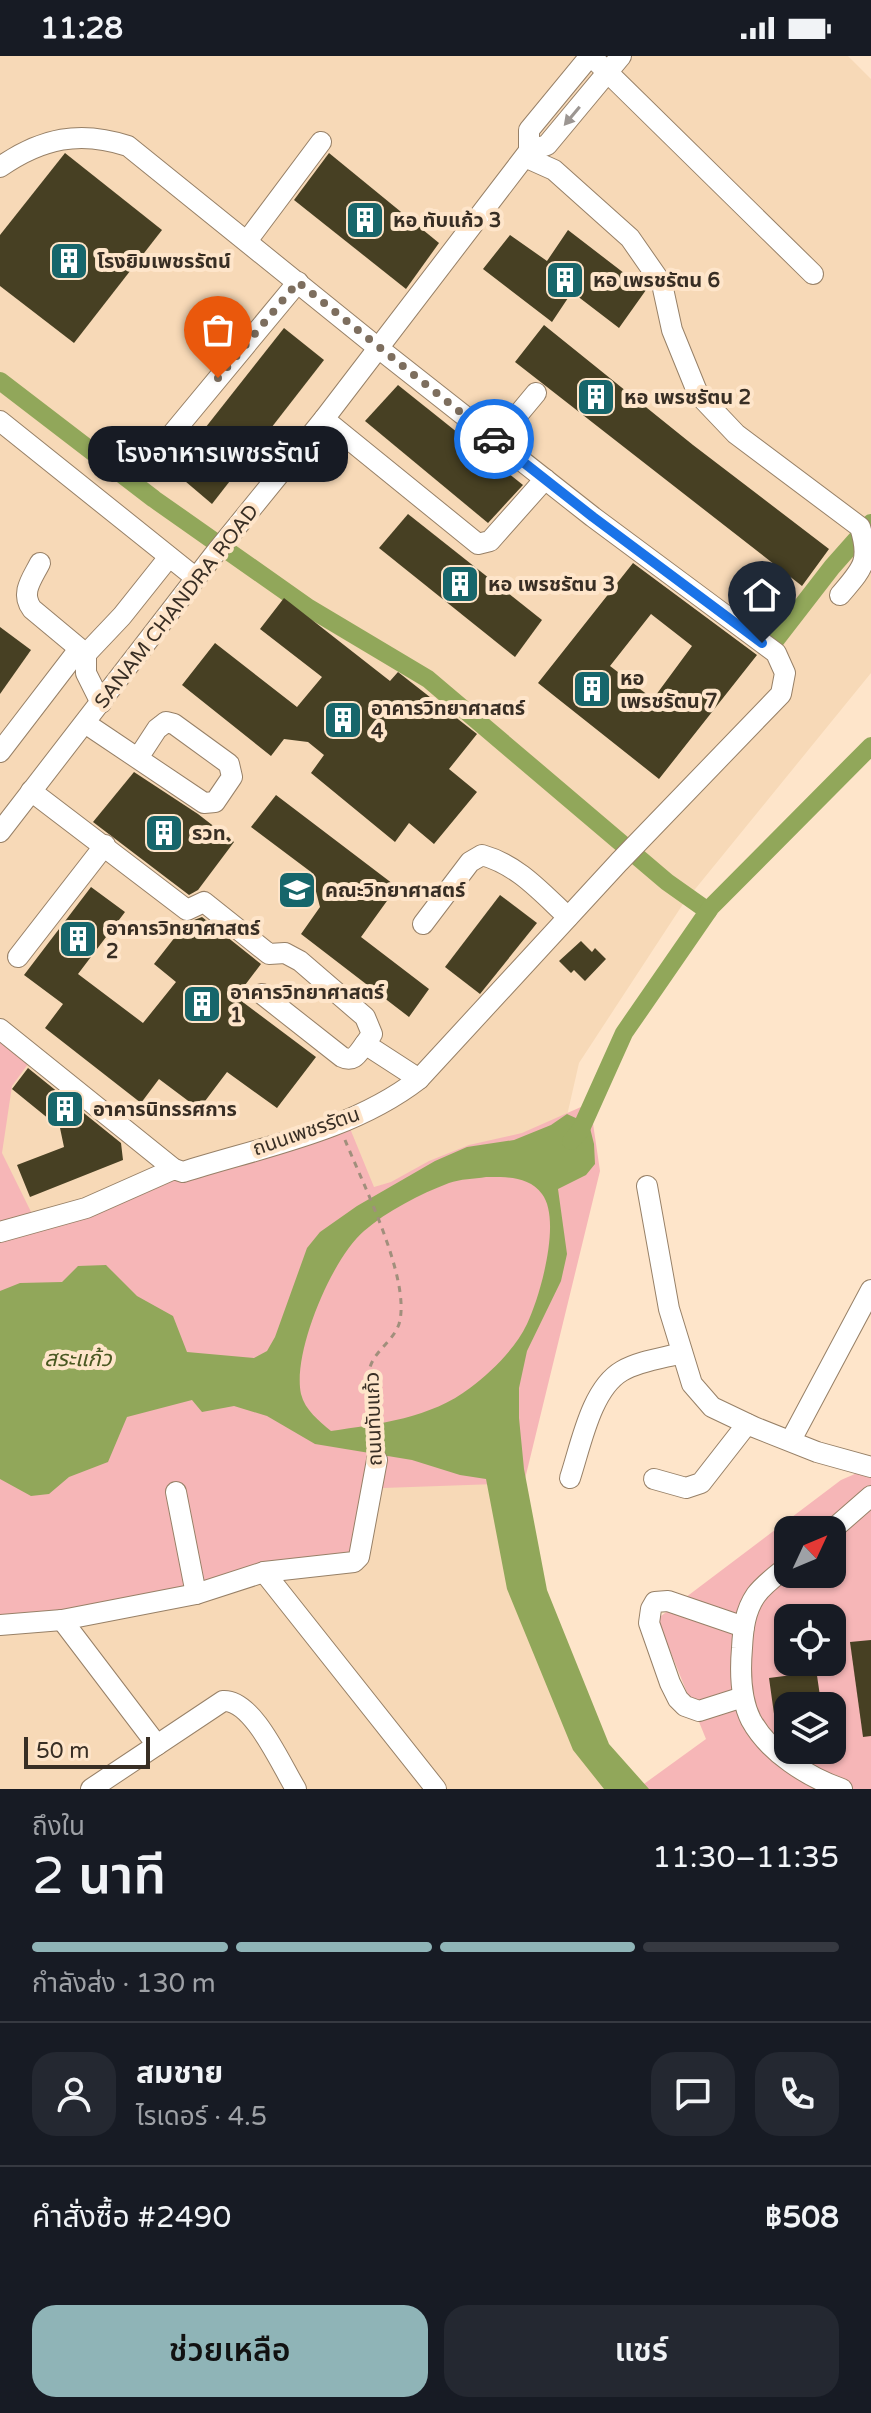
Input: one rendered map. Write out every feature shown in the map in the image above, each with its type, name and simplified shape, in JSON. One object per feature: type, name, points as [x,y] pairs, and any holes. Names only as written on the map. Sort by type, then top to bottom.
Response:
[{"type":"street","points":[[590,56],[813,274]]},
{"type":"street","name":"SANAM CHANDRA ROAD","points":[[527,154],[529,130],[590,56]]},
{"type":"street","name":"SANAM CHANDRA ROAD","points":[[0,832],[527,154],[547,145],[621,56]]},
{"type":"street","name":"ถนนเพชรรัตน","points":[[0,167],[44,143],[73,137],[102,137],[128,146],[496,441],[776,653],[785,673],[781,694],[619,862],[419,1079],[400,1093],[338,1124],[183,1172],[174,1169],[86,1208],[0,1232]]},
{"type":"street","points":[[247,241],[321,142]]},
{"type":"street","points":[[527,154],[554,170],[630,238],[662,284],[672,330],[698,394],[736,434],[860,527],[870,544],[868,563],[840,595]]},
{"type":"street","points":[[158,451],[298,282]]},
{"type":"street","points":[[496,441],[536,393]]},
{"type":"street","points":[[324,419],[478,544],[490,541],[545,479]]},
{"type":"street","points":[[0,421],[196,578]]},
{"type":"street","points":[[0,752],[83,652],[122,616],[169,557]]},
{"type":"street","points":[[40,563],[26,600],[32,609],[83,652],[86,673],[101,703]]},
{"type":"street","points":[[85,723],[138,758],[208,804],[217,799],[232,777],[229,764],[174,724],[166,722],[157,729],[138,758]]},
{"type":"street","points":[[31,791],[187,910],[204,902],[269,954],[285,953],[300,961],[365,1017],[372,1034],[354,1058],[348,1060],[262,994]]},
{"type":"street","points":[[18,957],[105,845]]},
{"type":"street","points":[[423,924],[470,862],[482,855],[499,860],[521,873],[568,917]]},
{"type":"street","points":[[0,1029],[174,1169]]},
{"type":"street","points":[[365,1044],[419,1079]]},
{"type":"street","points":[[647,1186],[669,1309],[692,1384],[712,1407],[747,1424],[817,1452],[871,1467]]},
{"type":"street","points":[[791,1440],[871,1290]]},
{"type":"street","points":[[570,1478],[596,1400],[606,1383],[622,1371],[682,1353]]},
{"type":"street","points":[[654,1479],[686,1488],[701,1483],[747,1424]]},
{"type":"street","name":"ถนนทับแก้ว","points":[[0,1625],[62,1620],[196,1594],[264,1572],[354,1562],[359,1557],[377,1460]]},
{"type":"street","points":[[176,1492],[196,1594]]},
{"type":"street","points":[[846,1518],[871,1496]]},
{"type":"street","points":[[264,1572],[436,1789]]},
{"type":"street","points":[[774,1578],[759,1591],[748,1608],[741,1667],[743,1697],[751,1720],[765,1739],[812,1777],[842,1789]]},
{"type":"street","points":[[743,1697],[699,1711],[685,1706],[670,1683],[649,1623],[655,1602],[668,1601],[744,1627]]},
{"type":"street","points":[[62,1620],[157,1745]]},
{"type":"street","points":[[91,1789],[223,1701],[243,1706],[296,1789]]},
{"type":"path","name":"ถนนทับแก้ว","points":[[338,1124],[381,1227],[398,1280],[400,1314],[396,1330],[371,1361],[369,1371],[377,1460]]},
{"type":"shaded area","points":[[0,56],[848,56],[871,79],[871,673],[683,904],[579,1063],[500,1410],[509,1550],[613,1789],[0,1789]]},
{"type":"shaded area","points":[[0,1031],[34,1056],[12,1086],[2,1153],[36,1222],[349,1126],[374,1187],[469,1145],[522,1133],[590,1103],[600,1171],[524,1483],[383,1488],[361,1569],[0,1623]]},
{"type":"shaded area","points":[[871,1467],[871,1789],[637,1789],[706,1739],[657,1619],[774,1531],[774,1588],[846,1588],[846,1516],[793,1516],[841,1480]]},
{"type":"water","name":"สระแก้ว","points":[[567,1114],[589,1124],[595,1164],[586,1175],[558,1189],[567,1254],[561,1281],[527,1351],[519,1388],[524,1469],[547,1590],[609,1744],[649,1789],[604,1789],[573,1750],[507,1589],[486,1479],[460,1475],[412,1460],[315,1444],[267,1416],[234,1406],[202,1412],[192,1400],[127,1417],[108,1462],[69,1477],[49,1494],[31,1496],[0,1479],[0,1291],[20,1283],[62,1282],[78,1266],[106,1265],[137,1296],[173,1316],[187,1352],[254,1358],[267,1351],[275,1337],[307,1248],[320,1232],[357,1206],[435,1161],[467,1147],[514,1140],[551,1125]],"holes":[[[486,1177],[516,1179],[530,1184],[542,1194],[548,1206],[547,1259],[538,1296],[522,1333],[495,1367],[455,1398],[404,1418],[331,1431],[306,1405],[301,1394],[300,1376],[317,1307],[339,1262],[364,1231],[404,1204],[453,1182]]]},
{"type":"building","name":"โรงยิมเพชรรัตน์","points":[[65,153],[162,230],[74,343],[0,286],[0,235]]},
{"type":"building","name":"หอ ทับแก้ว 3","points":[[329,153],[439,243],[406,289],[294,200]]},
{"type":"building","name":"หอ เพรชรัตน 6","points":[[568,230],[646,290],[619,328],[572,292],[552,322],[483,269],[510,235],[547,261]]},
{"type":"building","points":[[544,325],[829,549],[802,586],[515,362]]},
{"type":"building","points":[[284,328],[324,360],[212,504],[172,470]]},
{"type":"building","points":[[398,385],[523,485],[488,523],[365,421]]},
{"type":"building","name":"หอ เพรชรัตน 3","points":[[408,514],[542,620],[515,657],[379,548]]},
{"type":"building","name":"หอ เพรชรัตน 7","points":[[633,563],[757,655],[659,779],[538,683]],"holes":[[[651,614],[692,646],[653,699],[610,666]]]},
{"type":"building","name":"อาคารวิทยาศาสตร์ 4","points":[[284,598],[390,681],[398,672],[477,734],[449,769],[477,792],[434,844],[409,823],[395,842],[311,773],[324,755],[308,742],[284,739],[271,756],[182,685],[215,643],[297,707],[322,677],[260,629]]},
{"type":"building","points":[[0,627],[31,650],[0,694]]},
{"type":"building","name":"รวท.","points":[[134,772],[234,842],[198,890],[189,895],[93,822]]},
{"type":"building","points":[[276,795],[397,887],[361,937],[429,989],[409,1017],[301,934],[320,907],[311,872],[251,827]]},
{"type":"building","name":"อาคารวิทยาศาสตร์ 1","points":[[91,887],[125,912],[78,974],[143,1023],[176,982],[154,964],[186,923],[202,917],[261,964],[236,997],[316,1057],[277,1108],[227,1072],[199,1109],[159,1079],[141,1103],[45,1028],[63,1004],[24,975]]},
{"type":"building","points":[[500,895],[537,923],[480,994],[445,967]]},
{"type":"building","points":[[581,941],[592,952],[595,948],[606,959],[585,981],[559,961]]},
{"type":"building","name":"อาคารนิทรรศการ","points":[[28,1068],[121,1143],[123,1160],[30,1197],[17,1165],[64,1147],[60,1128],[12,1089]]},
{"type":"building","points":[[871,1640],[871,1736],[863,1737],[850,1642]]},
{"type":"building","points":[[817,1676],[819,1692],[774,1692],[774,1714],[769,1678]]},
{"type":"waterway","points":[[0,381],[154,499],[309,608],[428,679],[667,882],[708,911]]},
{"type":"waterway","points":[[774,642],[832,567],[871,523]]},
{"type":"waterway","points":[[571,1141],[580,1131],[624,1033],[711,907],[871,746]]},
{"type":"way so far","points":[[218,378],[298,282],[494,439]]},
{"type":"place","name":"หอ ทับแก้ว 3","points":[[365,220]]},
{"type":"place","name":"โรงยิมเพชรรัตน์","points":[[69,261]]},
{"type":"place","name":"หอ เพรชรัตน 6","points":[[565,280]]},
{"type":"place","name":"โรงอาหารเพชรรัตน์","points":[[218,378]]},
{"type":"place","name":"หอ เพรชรัตน 2","points":[[596,397]]},
{"type":"place","name":"หอ เพรชรัตน 3","points":[[460,584]]},
{"type":"place","name":"หอ เพรชรัตน 7","points":[[592,689]]},
{"type":"place","name":"อาคารวิทยาศาสตร์ 4","points":[[343,720]]},
{"type":"place","name":"รวท.","points":[[164,833]]},
{"type":"place","name":"คณะวิทยาศาสตร์","points":[[297,890]]},
{"type":"place","name":"อาคารวิทยาศาสตร์ 2","points":[[78,939]]},
{"type":"place","name":"อาคารวิทยาศาสตร์ 1","points":[[202,1004]]},
{"type":"place","name":"อาคารนิทรรศการ","points":[[65,1109]]},
{"type":"route","points":[[494,439],[762,643]]}]
